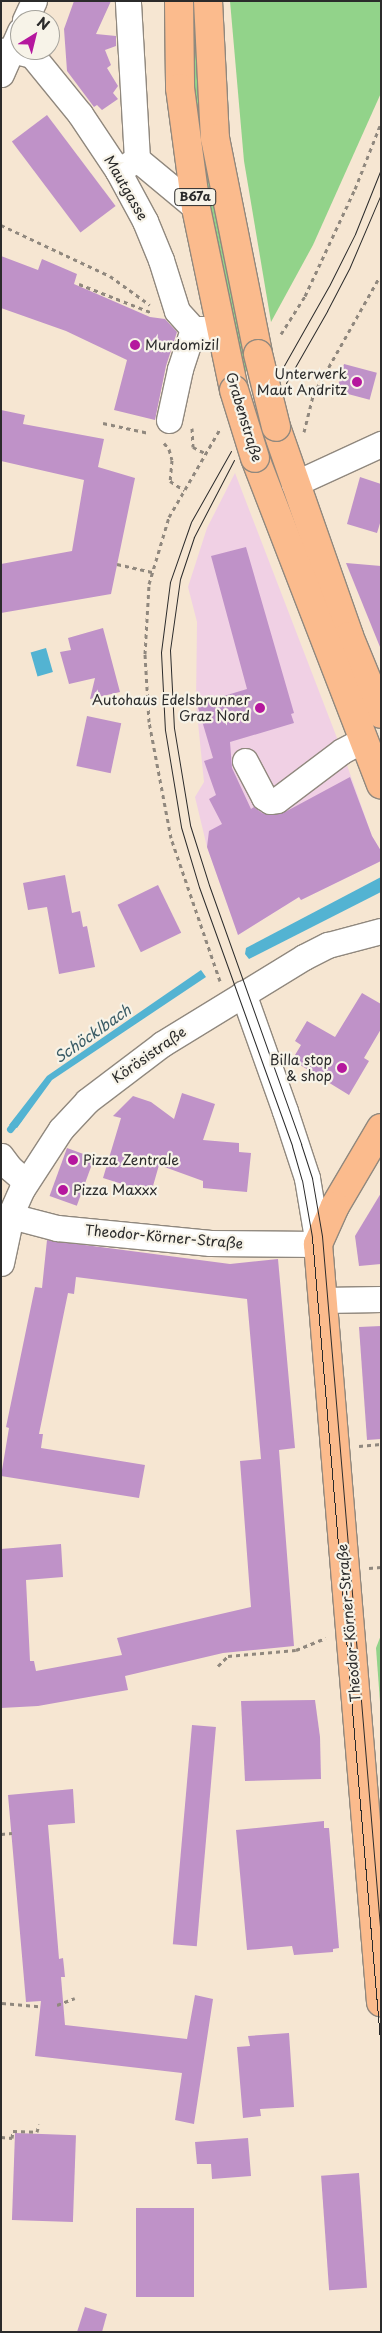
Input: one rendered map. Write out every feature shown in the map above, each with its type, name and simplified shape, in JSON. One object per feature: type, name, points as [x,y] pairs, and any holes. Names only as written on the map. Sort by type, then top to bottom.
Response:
[{"type":"main road","name":"Grabenstraße","points":[[179,1],[180,88],[196,208],[234,390],[255,458],[381,784]]},
{"type":"main road","name":"Grabenstraße","points":[[208,1],[215,138],[258,354],[276,427],[291,474],[350,636],[381,714]]},
{"type":"main road","points":[[318,1244],[335,1206],[381,1128]]},
{"type":"main road","name":"Theodor-Körner-Straße","points":[[318,1244],[381,2002]]},
{"type":"street","points":[[128,1],[127,165],[196,208]]},
{"type":"street","points":[[1,74],[10,47]]},
{"type":"street","name":"Mautgasse","points":[[36,60],[80,114],[127,165],[145,221],[161,260],[177,312],[193,329]]},
{"type":"street","points":[[161,432],[193,329],[220,329]]},
{"type":"street","points":[[291,474],[381,444]]},
{"type":"street","points":[[245,761],[264,797],[270,801],[277,800],[342,751],[363,740]]},
{"type":"street","name":"Körösistraße","points":[[1,1263],[11,1216],[26,1182],[60,1129],[87,1101],[232,988],[328,945],[381,931]]},
{"type":"street","name":"Theodor-Körner-Straße","points":[[11,1216],[57,1228],[210,1243],[318,1244],[307,1178],[285,1110],[232,988]]},
{"type":"street","points":[[3,1160],[26,1182]]},
{"type":"street","points":[[324,1300],[381,1299]]},
{"type":"path","points":[[280,335],[305,296],[355,189],[381,123]]},
{"type":"path","points":[[1,225],[110,276],[161,316],[79,284]]},
{"type":"path","points":[[291,474],[307,425],[314,394],[378,278]]},
{"type":"path","points":[[103,423],[161,432],[172,460],[170,481],[184,490]]},
{"type":"path","points":[[223,424],[169,517],[149,584],[145,654],[149,722],[171,838],[232,988]]},
{"type":"path","points":[[193,447],[205,453]]},
{"type":"path","points":[[117,564],[152,572]]},
{"type":"path","points":[[358,1446],[381,1444]]},
{"type":"path","points":[[368,1568],[381,1567]]},
{"type":"path","points":[[218,1666],[228,1656],[296,1650],[327,1638]]},
{"type":"path","points":[[1,1834],[12,1833]]},
{"type":"path","points":[[57,2005],[75,1998]]},
{"type":"path","points":[[2,2003],[39,2006]]},
{"type":"path","points":[[1,2137],[12,2138],[13,2131],[38,2132],[40,2124]]},
{"type":"shaded area","name":"Autohaus Edelsbrunner Graz Nord","points":[[235,473],[342,751],[372,836],[381,851],[379,862],[301,900],[299,897],[238,935],[207,847],[195,797],[204,782],[196,703],[197,622],[188,587],[207,528]]},
{"type":"green space","points":[[190,1],[196,1],[206,140],[217,219],[248,369],[243,375],[212,222],[199,137],[193,72]]},
{"type":"green space","points":[[230,1],[381,1],[381,93],[313,245],[271,322],[244,161]]},
{"type":"green space","points":[[381,1635],[381,1715],[376,1648]]},
{"type":"water","points":[[46,648],[53,672],[38,676],[31,652]]},
{"type":"water","points":[[381,877],[381,892],[249,959],[245,954],[246,948]]},
{"type":"water","name":"Schöcklbach","points":[[201,970],[206,977],[52,1080],[17,1128],[9,1125],[47,1076]]},
{"type":"building","points":[[74,1],[111,1],[96,34],[116,36],[116,46],[105,50],[111,65],[107,68],[118,86],[113,93],[118,99],[102,110],[97,105],[94,107],[67,71],[64,29]]},
{"type":"building","points":[[47,115],[116,206],[80,233],[12,141]]},
{"type":"building","name":"Murdomizil","points":[[1,256],[38,270],[42,259],[77,274],[74,284],[150,317],[165,319],[177,332],[166,366],[155,420],[114,410],[127,360],[66,331],[1,308]]},
{"type":"building","name":"Unterwerk Maut Andritz","points":[[344,364],[377,373],[370,400],[337,391]]},
{"type":"building","points":[[1,410],[25,415],[23,424],[104,439],[98,467],[135,478],[111,594],[1,613],[1,564],[72,551],[84,480],[1,461]]},
{"type":"building","points":[[360,477],[381,484],[381,520],[377,533],[347,524]]},
{"type":"building","points":[[246,547],[294,713],[291,714],[294,723],[230,742],[232,768],[251,809],[254,807],[262,813],[271,815],[285,812],[350,777],[372,836],[381,851],[381,861],[301,900],[299,897],[238,935],[207,847],[209,831],[222,824],[209,799],[216,795],[204,761],[213,758],[197,704],[247,689],[211,556]]},
{"type":"building","points":[[346,563],[381,566],[381,647],[380,647]]},
{"type":"building","points":[[103,628],[120,692],[90,699],[95,678],[69,684],[60,652],[71,650],[68,638]]},
{"type":"building","points":[[87,716],[121,723],[111,773],[76,766]]},
{"type":"building","points":[[65,875],[72,913],[80,911],[83,927],[87,926],[95,967],[59,974],[47,907],[28,910],[23,883]]},
{"type":"building","points":[[158,885],[181,933],[141,952],[118,905]]},
{"type":"building","points":[[362,993],[381,1004],[381,1029],[364,1058],[369,1061],[349,1095],[292,1060],[301,1045],[295,1041],[307,1021],[335,1037]]},
{"type":"building","points":[[182,1093],[215,1104],[203,1140],[239,1143],[239,1152],[251,1153],[247,1192],[203,1188],[203,1181],[159,1165],[151,1193],[103,1178],[121,1118],[113,1116],[133,1096],[151,1102],[174,1119]]},
{"type":"building","points":[[67,1148],[94,1158],[77,1206],[50,1196]]},
{"type":"building","points":[[381,1193],[381,1264],[359,1266],[355,1236]]},
{"type":"building","points":[[47,1240],[230,1264],[278,1259],[295,1448],[279,1450],[294,1646],[223,1653],[125,1676],[128,1690],[38,1706],[1,1708],[1,1549],[61,1544],[63,1577],[26,1580],[30,1661],[34,1661],[36,1671],[122,1655],[117,1638],[251,1607],[240,1461],[261,1459],[247,1299],[76,1277],[74,1294],[68,1293],[39,1434],[43,1434],[41,1448],[145,1465],[139,1498],[1,1476],[9,1428],[6,1427],[35,1287],[42,1288]]},
{"type":"building","points":[[381,1326],[381,1439],[367,1440],[359,1327]]},
{"type":"building","points":[[315,1700],[320,1737],[321,1779],[245,1781],[241,1701]]},
{"type":"building","points":[[192,1725],[216,1727],[197,1946],[173,1944]]},
{"type":"building","points":[[73,1789],[75,1823],[48,1825],[59,1959],[63,1958],[65,1977],[61,1977],[65,2025],[187,2039],[195,1995],[213,1999],[194,2124],[175,2120],[182,2073],[35,2056],[41,2001],[26,2002],[8,1795]]},
{"type":"building","points":[[324,1821],[324,1828],[329,1828],[339,1948],[333,1949],[333,1952],[294,1955],[292,1946],[247,1950],[236,1830]]},
{"type":"building","points":[[289,2033],[294,2107],[260,2109],[261,2116],[243,2118],[237,2047],[250,2046],[248,2036]]},
{"type":"building","points":[[15,2133],[76,2135],[73,2222],[12,2220]]},
{"type":"building","points":[[248,2138],[251,2176],[212,2179],[211,2164],[197,2164],[195,2142]]},
{"type":"building","points":[[359,2173],[367,2288],[329,2290],[321,2176]]},
{"type":"building","points":[[136,2208],[194,2208],[194,2297],[136,2297]]},
{"type":"building","points":[[85,2307],[107,2314],[102,2332],[77,2332]]},
{"type":"waterway","name":"Schöcklbach","points":[[10,1129],[18,1119]]},
{"type":"tram line","points":[[282,369],[329,286],[355,234],[381,169]]},
{"type":"tram line","points":[[286,383],[349,269],[381,194]]},
{"type":"tram line","points":[[231,451],[191,522],[170,582],[161,652],[165,730],[181,827],[199,887],[292,1146],[302,1180],[312,1237],[381,2052]]},
{"type":"tram line","points":[[234,460],[194,537],[180,579],[170,650],[174,728],[190,825],[209,885],[312,1178],[322,1236],[381,1938]]},
{"type":"place","name":"Murdomizil","points":[[135,345]]},
{"type":"place","name":"Unterwerk Maut Andritz","points":[[357,382]]},
{"type":"place","name":"Autohaus Edelsbrunner Graz Nord","points":[[260,708]]},
{"type":"place","name":"Billa stop & shop","points":[[342,1068]]},
{"type":"place","name":"Pizza Zentrale","points":[[73,1160]]},
{"type":"place","name":"Pizza Maxxx","points":[[63,1190]]}]
